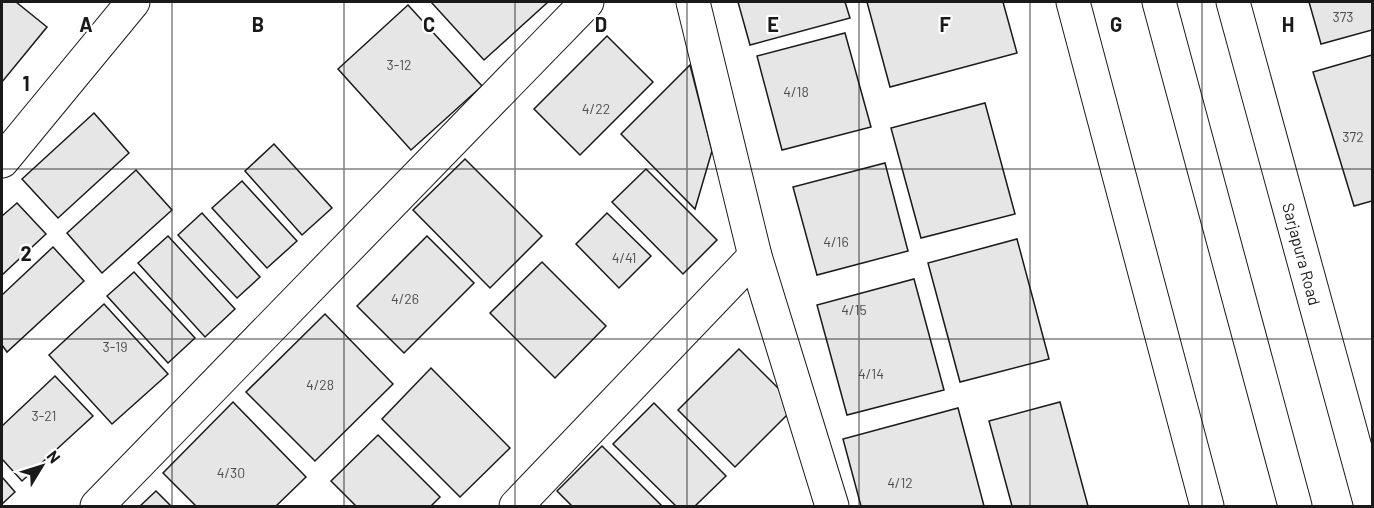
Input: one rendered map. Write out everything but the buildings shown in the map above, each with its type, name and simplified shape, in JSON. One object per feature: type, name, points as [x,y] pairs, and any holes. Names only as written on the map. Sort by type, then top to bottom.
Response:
[{"type":"street","points":[[4,154],[133,2]]},
{"type":"street","points":[[97,507],[587,2]]},
{"type":"street","points":[[693,2],[756,256],[832,507]]},
{"type":"street","points":[[1073,2],[1207,507]]},
{"type":"street","points":[[1159,2],[1295,507]]},
{"type":"street","name":"Sarjapura Road","points":[[1233,2],[1371,507]]},
{"type":"street","points":[[516,507],[756,256]]}]
